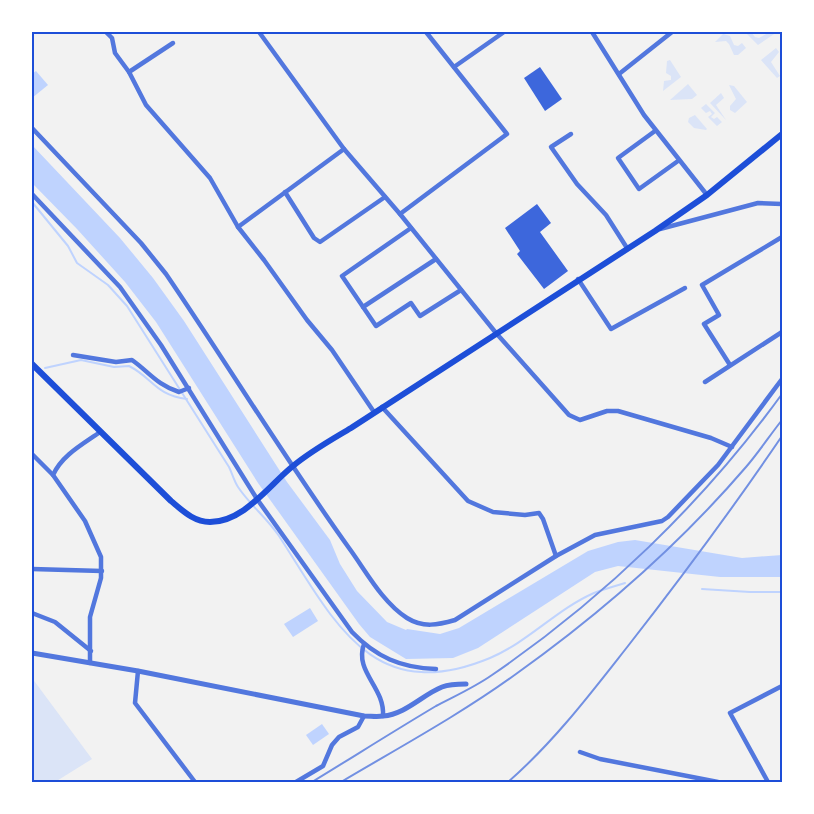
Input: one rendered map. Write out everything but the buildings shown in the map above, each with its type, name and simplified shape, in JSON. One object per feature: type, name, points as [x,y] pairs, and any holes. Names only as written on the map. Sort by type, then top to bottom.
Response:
[{"type":"main road","points":[[32,364],[171,501],[194,519],[208,522],[223,521],[240,512],[319,446],[351,428],[655,231],[707,195],[783,134]]},
{"type":"street","points":[[106,32],[112,38],[115,53],[129,72],[146,105],[210,178],[238,227],[332,350],[374,412]]},
{"type":"street","points":[[259,32],[344,149],[496,333],[574,418],[580,420],[607,411],[618,411],[711,438],[732,447]]},
{"type":"street","points":[[400,214],[507,134],[426,32]]},
{"type":"street","points":[[454,67],[504,32]]},
{"type":"street","points":[[592,32],[655,131],[707,195]]},
{"type":"street","points":[[619,74],[672,32]]},
{"type":"street","points":[[129,72],[173,43]]},
{"type":"street","points":[[32,128],[141,243],[166,274],[321,511],[381,592],[403,615],[425,626],[441,625],[455,620],[595,534],[662,521],[668,517],[718,465],[783,379]]},
{"type":"street","points":[[655,131],[618,158],[639,189],[678,161]]},
{"type":"street","points":[[571,134],[551,147],[577,184],[606,215],[627,248]]},
{"type":"street","points":[[238,227],[344,149]]},
{"type":"street","points":[[285,192],[314,238],[320,242],[385,197]]},
{"type":"street","points":[[32,194],[120,287],[161,345],[258,497],[341,619],[364,644],[380,656],[402,665],[436,669]]},
{"type":"street","points":[[655,231],[758,203],[783,204]]},
{"type":"street","points":[[411,228],[342,276],[376,326],[411,303],[420,316],[461,290]]},
{"type":"street","points":[[730,365],[704,324],[719,315],[702,285],[783,237]]},
{"type":"street","points":[[363,307],[436,259]]},
{"type":"street","points":[[578,279],[611,329],[685,288]]},
{"type":"street","points":[[705,382],[783,332]]},
{"type":"street","points":[[73,355],[116,362],[132,360],[149,376],[168,388],[179,392],[189,388]]},
{"type":"street","points":[[382,407],[468,501],[493,512],[525,515],[538,513],[543,519],[556,556]]},
{"type":"street","points":[[53,475],[58,465],[100,432]]},
{"type":"street","points":[[32,454],[53,475],[85,521],[101,556],[102,571],[90,616],[90,663]]},
{"type":"street","points":[[32,569],[102,571]]},
{"type":"street","points":[[32,613],[55,622],[91,651]]},
{"type":"street","points":[[364,644],[360,655],[362,666],[381,698],[384,707],[383,716]]},
{"type":"street","points":[[32,659],[35,653],[364,716],[383,716],[411,706],[441,687],[450,684],[466,684]]},
{"type":"street","points":[[138,671],[135,703],[195,783]]},
{"type":"street","points":[[768,783],[730,713],[783,686]]},
{"type":"street","points":[[296,783],[323,766],[332,745],[339,737],[358,727],[364,716]]},
{"type":"street","points":[[580,752],[600,759],[718,783]]},
{"type":"shaded area","points":[[745,32],[751,32],[759,38],[770,32],[777,32],[758,45]]},
{"type":"shaded area","points":[[723,34],[730,36],[734,45],[738,46],[742,43],[746,48],[738,55],[734,55],[726,41],[715,42]]},
{"type":"shaded area","points":[[776,48],[779,52],[771,62],[780,76],[777,78],[761,60]]},
{"type":"shaded area","points":[[670,60],[681,77],[663,91],[664,81],[671,80],[671,76],[666,73],[667,61]]},
{"type":"shaded area","points":[[688,84],[697,95],[692,99],[670,100]]},
{"type":"shaded area","points":[[729,85],[734,86],[747,102],[735,113],[730,110],[730,106],[736,99]]},
{"type":"shaded area","points":[[721,93],[724,98],[716,105],[726,120],[710,103]]},
{"type":"shaded area","points":[[706,104],[715,113],[711,117],[714,119],[717,117],[722,122],[717,126],[708,117],[712,114],[710,111],[706,113],[701,108]]},
{"type":"shaded area","points":[[695,115],[706,130],[694,128],[688,122],[689,118]]},
{"type":"shaded area","points":[[32,678],[92,759],[55,782],[32,781]]},
{"type":"water","points":[[36,71],[48,85],[32,98],[32,74]]},
{"type":"water","points":[[32,145],[120,238],[153,278],[184,321],[287,482],[330,540],[340,564],[357,591],[387,622],[406,630],[440,634],[459,628],[588,551],[618,542],[635,540],[742,558],[782,555],[782,577],[720,577],[618,566],[595,572],[478,648],[453,658],[406,659],[370,637],[359,624],[258,483],[156,322],[125,282],[32,183]]},
{"type":"water","points":[[310,608],[318,621],[293,637],[284,624]]},
{"type":"water","points":[[322,724],[329,734],[313,745],[306,735]]},
{"type":"waterway","points":[[32,202],[68,246],[77,263],[108,285],[127,306],[229,467],[238,487],[274,529],[339,625],[361,647],[386,663],[415,672],[449,670],[490,658],[517,643],[580,600],[625,583]]},
{"type":"waterway","points":[[45,368],[81,360],[114,367],[129,366],[168,394],[187,399]]},
{"type":"waterway","points":[[702,589],[782,592]]},
{"type":"railway","points":[[312,782],[436,706],[485,679],[533,646],[573,614],[649,547],[685,511],[719,473],[782,394]]},
{"type":"railway","points":[[341,782],[495,689],[608,603],[694,524],[751,461],[782,420]]},
{"type":"railway","points":[[508,782],[556,734],[600,681],[707,542],[782,436]]}]
